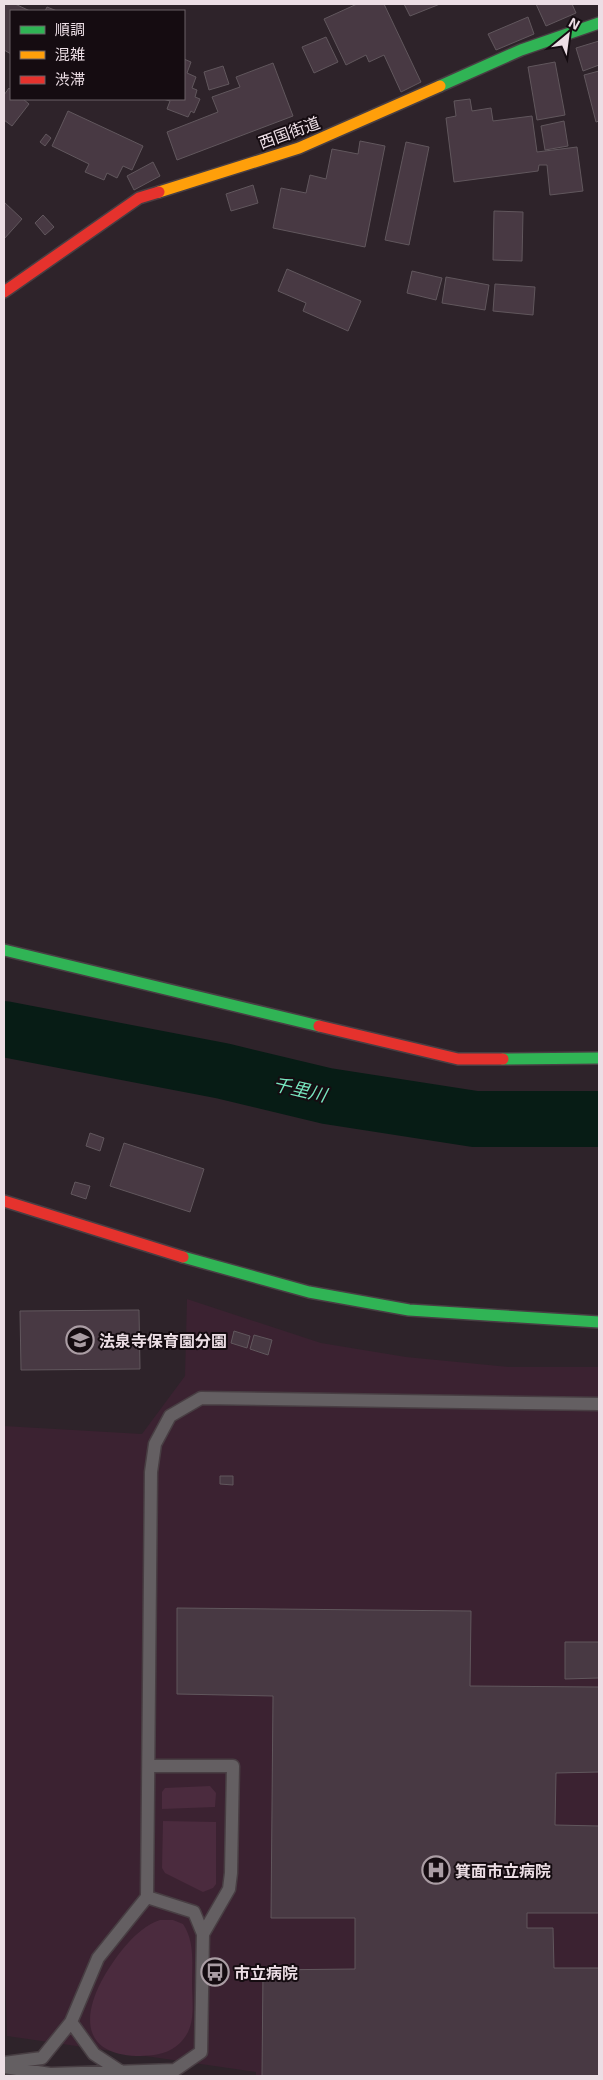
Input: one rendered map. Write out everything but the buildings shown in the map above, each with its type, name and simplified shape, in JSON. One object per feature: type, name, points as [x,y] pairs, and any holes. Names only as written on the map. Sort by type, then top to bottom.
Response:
[{"type":"street","name":"西国街道","points":[[4,292],[139,198],[299,148],[521,50],[599,23]]},
{"type":"street","points":[[4,950],[458,1059],[599,1058]]},
{"type":"street","points":[[4,1200],[212,1266],[309,1292],[410,1310],[599,1322]]},
{"type":"lane","points":[[4,2063],[42,2058],[72,2022],[98,1958],[147,1897],[151,1472],[155,1444],[170,1416],[201,1398],[599,1404]]},
{"type":"lane","points":[[149,1766],[233,1766],[229,1889],[203,1934]]},
{"type":"lane","points":[[4,2067],[50,2075],[102,2075],[175,2070],[201,2052],[203,1934],[194,1912],[147,1897]]},
{"type":"lane","points":[[72,2022],[94,2054],[123,2073]]},
{"type":"shaded area","points":[[187,1299],[321,1343],[406,1357],[509,1367],[599,1367],[599,2076],[256,2076],[256,2072],[7,2036],[4,1942],[4,1426],[142,1434],[185,1376]]},
{"type":"shaded area","points":[[210,1786],[216,1793],[215,1807],[162,1809],[162,1792],[165,1788]]},
{"type":"shaded area","points":[[163,1821],[216,1822],[216,1884],[213,1888],[203,1892],[165,1873],[162,1868]]},
{"type":"shaded area","points":[[160,1920],[173,1920],[183,1924],[187,1931],[191,1945],[192,1960],[192,2021],[184,2039],[173,2049],[159,2054],[144,2056],[119,2054],[107,2049],[98,2042],[92,2033],[90,2022],[95,1996],[106,1973],[118,1955],[142,1930]]},
{"type":"waterway","name":"千里川","points":[[4,1029],[223,1071],[327,1096],[475,1119],[599,1119]]},
{"type":"traffic: fast","points":[[440,86],[521,50],[599,23]]},
{"type":"traffic: fast","points":[[4,950],[319,1026]]},
{"type":"traffic: fast","points":[[503,1059],[599,1058]]},
{"type":"traffic: fast","points":[[183,1257],[309,1292],[409,1310],[599,1322]]},
{"type":"traffic: slow","points":[[159,192],[299,148],[440,86]]},
{"type":"traffic: jam","points":[[4,292],[139,198],[159,192]]},
{"type":"traffic: jam","points":[[319,1026],[458,1059],[503,1059]]},
{"type":"traffic: jam","points":[[4,1201],[183,1257]]},
{"type":"place","name":"法泉寺保育園分園","points":[[80,1340]]},
{"type":"place","name":"箕面市立病院","points":[[436,1870]]},
{"type":"place","name":"市立病院","points":[[215,1972]]}]
